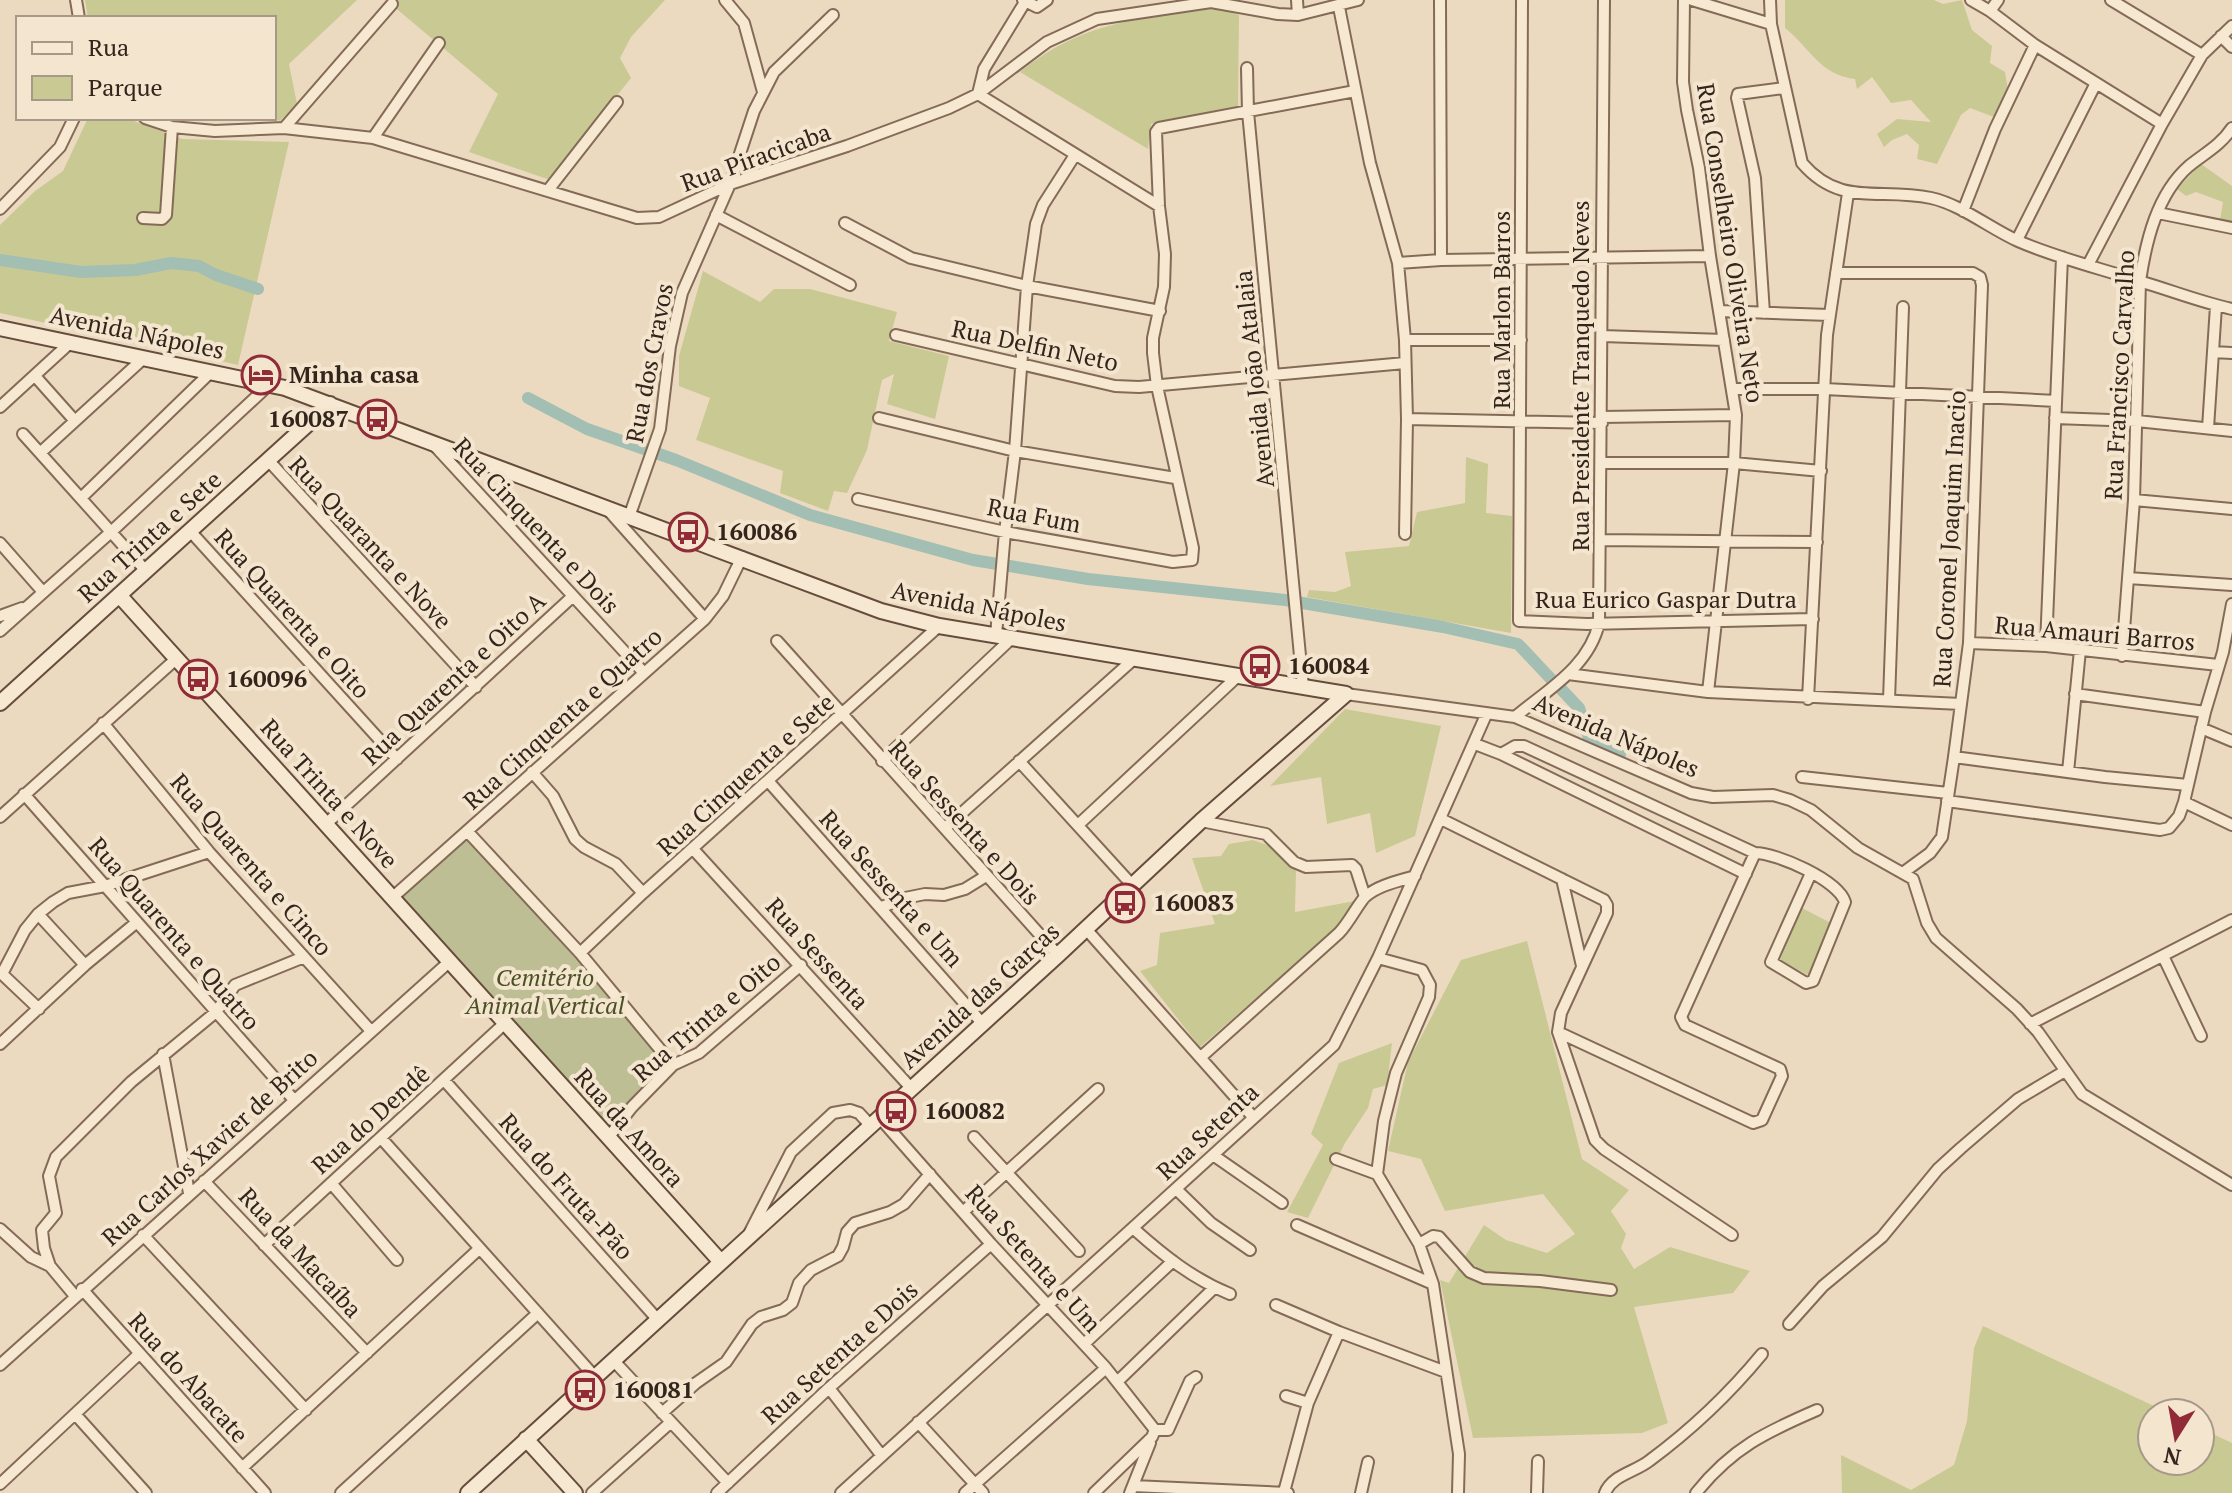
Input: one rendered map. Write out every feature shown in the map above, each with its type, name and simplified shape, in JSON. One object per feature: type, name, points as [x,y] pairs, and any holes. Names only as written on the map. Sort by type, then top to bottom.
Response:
[{"type":"main road","name":"Avenida Nápoles","points":[[3,332],[71,342],[270,384],[431,441],[881,611],[939,626],[1346,694]]},
{"type":"main road","name":"Rua Trinta e Sete","points":[[0,703],[330,404]]},
{"type":"main road","name":"Rua Trinta e Nove","points":[[119,595],[327,823],[504,1024]]},
{"type":"main road","name":"Avenida das Garças","points":[[468,1493],[1201,821],[1346,694]]},
{"type":"main road","name":"Rua da Amora","points":[[504,1024],[721,1262]]},
{"type":"main road","points":[[526,1439],[575,1493]]},
{"type":"street","points":[[725,0],[744,23],[763,92]]},
{"type":"street","points":[[1047,0],[1040,6],[1027,3],[984,69],[978,94],[1159,206]]},
{"type":"street","points":[[1297,0],[1298,15]]},
{"type":"street","name":"Rua Piracicaba","points":[[151,120],[172,127],[215,131],[284,128],[373,138],[637,218],[659,217],[730,184],[931,116],[978,94],[1047,42],[1097,19],[1211,2],[1267,13],[1298,15],[1358,0]]},
{"type":"street","points":[[1440,0],[1441,260]]},
{"type":"street","name":"Rua Marlon Barros","points":[[1519,621],[1522,0]]},
{"type":"street","name":"Rua Presidente Tranquedo Neves","points":[[1515,717],[1568,674],[1587,654],[1596,639],[1599,623],[1604,0]]},
{"type":"street","name":"Rua Conselheiro Oliveira Neto","points":[[1684,0],[1683,82],[1736,415],[1734,463],[1708,692]]},
{"type":"street","points":[[1692,0],[1771,24]]},
{"type":"street","points":[[1770,0],[1771,24],[1802,163],[1816,179],[1830,188],[1848,193],[1898,193],[1934,198],[2017,240],[2062,257],[2232,309]]},
{"type":"street","points":[[1971,0],[2035,45],[2162,124]]},
{"type":"street","points":[[1990,11],[1998,0]]},
{"type":"street","points":[[2111,0],[2202,55]]},
{"type":"street","points":[[284,128],[392,4]]},
{"type":"street","points":[[1339,7],[1370,163],[1398,263],[1405,340],[1405,534]]},
{"type":"street","name":"Rua dos Cravos","points":[[629,517],[660,429],[668,356],[682,293],[730,184],[763,92],[782,63],[833,15]]},
{"type":"street","points":[[2088,265],[2202,55],[2232,26]]},
{"type":"street","points":[[2221,36],[2232,47]]},
{"type":"street","points":[[373,138],[439,43]]},
{"type":"street","points":[[1963,211],[1995,129],[2035,45]]},
{"type":"street","name":"Avenida João Atalaia","points":[[1247,68],[1248,112],[1303,687]]},
{"type":"street","points":[[2017,240],[2096,83]]},
{"type":"street","points":[[1764,313],[1755,178],[1737,98],[1738,94],[1784,88]]},
{"type":"street","points":[[879,418],[1015,451],[1175,478],[1157,386],[1153,338],[1164,287],[1165,254],[1159,206],[1156,132],[1159,128],[1355,91]]},
{"type":"street","points":[[549,189],[617,102]]},
{"type":"street","points":[[0,209],[60,147],[73,120]]},
{"type":"street","points":[[143,218],[162,219],[166,215],[172,127]]},
{"type":"street","name":"Rua Francisco Carvalho","points":[[2122,656],[2134,500],[2140,281],[2145,245],[2150,226],[2182,174],[2222,143],[2232,128]]},
{"type":"street","points":[[996,635],[1015,451],[1027,286],[1038,214],[1075,155]]},
{"type":"street","points":[[1808,699],[1829,315],[1848,193]]},
{"type":"street","points":[[2158,213],[2232,228]]},
{"type":"street","points":[[716,215],[850,285]]},
{"type":"street","points":[[845,223],[911,258],[1027,286],[1160,311]]},
{"type":"street","points":[[1398,263],[1710,256]]},
{"type":"street","points":[[2046,646],[2062,257]]},
{"type":"street","name":"Rua Coronel Joaquim Inacio","points":[[1836,273],[1973,273],[1980,277],[1982,285],[1969,643],[1954,757],[1938,844],[1904,872]]},
{"type":"street","points":[[2208,428],[2216,306]]},
{"type":"street","points":[[1889,700],[1903,307]]},
{"type":"street","points":[[1719,311],[1829,315]]},
{"type":"street","name":"Rua Delfin Neto","points":[[896,335],[1115,386],[1157,386],[1405,363]]},
{"type":"street","points":[[1602,336],[1724,340]]},
{"type":"street","points":[[1405,340],[1521,340]]},
{"type":"street","points":[[0,407],[71,342]]},
{"type":"street","points":[[2213,352],[2232,353]]},
{"type":"street","points":[[40,453],[145,357]]},
{"type":"street","points":[[81,498],[212,371]]},
{"type":"street","points":[[35,376],[75,421]]},
{"type":"street","name":"Rua Trinta e Sete","points":[[0,631],[270,384]]},
{"type":"street","points":[[1734,389],[1825,389],[2056,401]]},
{"type":"street","points":[[1407,419],[1602,420],[1736,415]]},
{"type":"street","points":[[2055,418],[2137,421],[2232,431]]},
{"type":"street","points":[[23,434],[146,571]]},
{"type":"street","name":"Rua Cinquenta e Dois","points":[[431,441],[644,673]]},
{"type":"street","name":"Rua Quaranta e Nove","points":[[268,460],[476,687]]},
{"type":"street","points":[[1602,463],[1734,463],[1821,471]]},
{"type":"street","name":"Rua Fum","points":[[858,499],[1005,532],[1173,562],[1192,560],[1193,548],[1175,478]]},
{"type":"street","points":[[2134,500],[2232,509]]},
{"type":"street","points":[[607,509],[705,619]]},
{"type":"street","name":"Rua Quarenta e Oito","points":[[191,532],[397,759]]},
{"type":"street","points":[[1600,540],[1817,542]]},
{"type":"street","points":[[0,543],[43,592]]},
{"type":"street","name":"Rua Cinquenta e Quatro","points":[[393,897],[705,619],[723,596],[742,557]]},
{"type":"street","points":[[2128,578],[2232,585]]},
{"type":"street","name":"Rua Quarenta e Oito A","points":[[327,823],[572,597]]},
{"type":"street","points":[[1802,777],[2160,830],[2169,828],[2184,802],[2218,665],[2228,654],[2232,604]]},
{"type":"street","points":[[0,616],[27,606]]},
{"type":"street","name":"Rua Eurico Gaspar Dutra","points":[[1519,621],[1599,623],[1813,619]]},
{"type":"street","name":"Rua Cinquenta e Sete","points":[[580,953],[939,626]]},
{"type":"street","points":[[882,761],[1012,638]]},
{"type":"street","name":"Rua Sessenta e Dois","points":[[777,641],[1058,955]]},
{"type":"street","name":"Rua Amauri Barros","points":[[1969,643],[2046,646],[2218,665]]},
{"type":"street","points":[[2068,772],[2080,650]]},
{"type":"street","points":[[945,828],[1135,658]]},
{"type":"street","points":[[0,817],[176,659]]},
{"type":"street","points":[[1568,674],[1708,692],[1961,704]]},
{"type":"street","points":[[1078,825],[1239,675]]},
{"type":"street","name":"Avenida Nápoles","points":[[1346,694],[1515,717],[1691,793],[1713,797],[1773,795],[1790,800],[1811,810],[1858,848],[1904,872]]},
{"type":"street","points":[[2075,694],[2205,712]]},
{"type":"street","name":"Rua Setenta","points":[[841,1493],[1334,1045],[1378,958],[1486,715]]},
{"type":"street","name":"Rua Quarenta e Cinco","points":[[103,723],[209,852],[371,1031]]},
{"type":"street","points":[[2201,728],[2232,741]]},
{"type":"street","points":[[1475,744],[1746,874]]},
{"type":"street","points":[[1501,754],[1515,746],[1524,746],[1755,853],[1777,856],[1811,873],[1841,894],[1845,902],[1813,981],[1806,983],[1771,962],[1811,873]]},
{"type":"street","points":[[1954,757],[2188,785]]},
{"type":"street","points":[[1019,761],[1133,886]]},
{"type":"street","points":[[532,772],[553,796],[575,839],[616,864],[643,893]]},
{"type":"street","name":"Rua Sessenta e Um","points":[[769,782],[982,1023]]},
{"type":"street","name":"Rua Quarenta e Quatro","points":[[24,794],[294,1100]]},
{"type":"street","points":[[2184,802],[2232,825]]},
{"type":"street","points":[[1441,819],[1604,900],[1607,913],[1561,1013],[1558,1032],[1595,1140],[1732,1235]]},
{"type":"street","points":[[1201,821],[1266,834],[1297,864],[1306,867],[1352,865],[1365,897]]},
{"type":"street","points":[[467,831],[580,953],[673,1065]]},
{"type":"street","name":"Rua Sessenta","points":[[693,849],[911,1088]]},
{"type":"street","points":[[39,1009],[1,973],[25,930],[38,914],[68,893],[105,886],[209,852]]},
{"type":"street","points":[[1558,1032],[1753,1123],[1762,1120],[1782,1076],[1780,1069],[1681,1021],[1755,853]]},
{"type":"street","points":[[1904,872],[1913,879],[1927,923],[1936,938],[2017,1009],[2082,1094],[2232,1185]]},
{"type":"street","points":[[882,907],[905,898],[925,894],[944,895],[965,889],[986,876]]},
{"type":"street","points":[[1201,1057],[1339,933],[1351,921],[1365,897],[1415,876]]},
{"type":"street","points":[[1562,879],[1582,966]]},
{"type":"street","points":[[38,914],[85,965]]},
{"type":"street","points":[[2030,1024],[2232,920]]},
{"type":"street","points":[[0,1044],[85,965],[137,922]]},
{"type":"street","points":[[1086,929],[1253,1117]]},
{"type":"street","points":[[2163,956],[2201,1036]]},
{"type":"street","points":[[50,1266],[42,1230],[56,1213],[49,1176],[56,1157],[131,1082],[216,1012],[240,981],[304,957]]},
{"type":"street","points":[[1378,958],[1422,970],[1430,985],[1429,997],[1396,1073],[1384,1121],[1377,1174],[1419,1244],[1433,1284],[1459,1454],[1458,1493]]},
{"type":"street","name":"Rua Carlos Xavier de Brito","points":[[0,1365],[449,962]]},
{"type":"street","name":"Rua Trinta e Oito","points":[[608,1138],[632,1107],[673,1065],[699,1053],[801,965]]},
{"type":"street","name":"Rua do Dendê","points":[[264,1245],[504,1024]]},
{"type":"street","points":[[163,1054],[189,1193]]},
{"type":"street","points":[[1789,1324],[1823,1286],[1882,1237],[1938,1169],[2018,1099],[2065,1071]]},
{"type":"street","name":"Rua do Fruta-Pão","points":[[444,1080],[658,1320]]},
{"type":"street","points":[[963,1212],[1098,1089]]},
{"type":"street","points":[[749,1235],[791,1152],[833,1113],[850,1110],[874,1121]]},
{"type":"street","name":"Rua Setenta e Um","points":[[874,1121],[930,1174],[1118,1381],[1153,1434]]},
{"type":"street","points":[[974,1137],[1079,1251]]},
{"type":"street","points":[[381,1138],[595,1377]]},
{"type":"street","points":[[1213,1155],[1282,1203]]},
{"type":"street","points":[[1336,1159],[1377,1174]]},
{"type":"street","points":[[662,1413],[726,1362],[752,1324],[792,1303],[799,1283],[811,1270],[838,1256],[847,1232],[855,1223],[904,1204],[930,1174]]},
{"type":"street","name":"Rua da Macaíba","points":[[204,1181],[367,1353]]},
{"type":"street","points":[[331,1183],[397,1260]]},
{"type":"street","points":[[1176,1189],[1211,1223],[1250,1250]]},
{"type":"street","points":[[1297,1225],[1433,1284]]},
{"type":"street","points":[[0,1229],[31,1257],[50,1266]]},
{"type":"street","points":[[1134,1229],[1173,1261],[1214,1288],[1230,1294]]},
{"type":"street","points":[[143,1235],[306,1410]]},
{"type":"street","points":[[1419,1244],[1433,1236],[1439,1237],[1470,1272],[1484,1278],[1611,1290]]},
{"type":"street","name":"Rua Setenta e Dois","points":[[717,1493],[991,1244]]},
{"type":"street","points":[[242,1468],[479,1249]]},
{"type":"street","points":[[1084,1344],[1173,1261]]},
{"type":"street","name":"Rua do Abacate","points":[[50,1266],[139,1354],[265,1493]]},
{"type":"street","points":[[1118,1381],[1214,1288]]},
{"type":"street","points":[[1276,1305],[1446,1372]]},
{"type":"street","points":[[341,1493],[538,1313]]},
{"type":"street","points":[[1153,1434],[1132,1490],[1287,1493],[1308,1403],[1339,1332]]},
{"type":"street","points":[[0,1484],[139,1354]]},
{"type":"street","points":[[1605,1493],[1611,1482],[1642,1467],[1717,1404],[1762,1354]]},
{"type":"street","points":[[613,1360],[728,1483]]},
{"type":"street","points":[[965,1493],[1106,1368]]},
{"type":"street","points":[[1094,1493],[1153,1434],[1164,1432],[1172,1426],[1190,1381],[1196,1377]]},
{"type":"street","points":[[829,1388],[882,1456]]},
{"type":"street","points":[[1286,1396],[1308,1403]]},
{"type":"street","points":[[1696,1493],[1719,1467],[1744,1446],[1766,1432],[1817,1410]]},
{"type":"street","points":[[75,1414],[146,1493]]},
{"type":"street","points":[[592,1493],[671,1422]]},
{"type":"street","points":[[918,1422],[983,1493]]},
{"type":"street","points":[[1537,1493],[1538,1461]]},
{"type":"street","points":[[1361,1493],[1368,1462]]},
{"type":"green space","points":[[85,0],[357,0],[289,64],[297,104],[280,121],[276,119],[276,16],[88,16]]},
{"type":"green space","points":[[386,0],[665,0],[631,37],[620,58],[631,78],[550,180],[469,152],[498,94]]},
{"type":"green space","points":[[1785,0],[1934,0],[1943,4],[1962,0],[1972,30],[1992,46],[1990,63],[2005,72],[2008,90],[1994,117],[1970,108],[1961,115],[1937,164],[1917,159],[1919,145],[1907,134],[1884,147],[1877,134],[1897,119],[1931,122],[1911,100],[1891,103],[1872,77],[1857,89],[1855,79],[1824,66],[1785,28]]},
{"type":"green space","points":[[1222,9],[1239,15],[1238,108],[1151,124],[1148,149],[1020,72],[1064,43],[1086,33],[1131,20]]},
{"type":"green space","points":[[87,120],[131,120],[182,139],[289,142],[238,365],[0,313],[0,225],[35,191],[63,171]]},
{"type":"green space","points":[[2201,164],[2232,186],[2232,228],[2219,226],[2223,202],[2196,192],[2186,196],[2177,189]]},
{"type":"green space","points":[[703,271],[760,302],[774,289],[810,289],[897,312],[889,341],[949,356],[935,419],[887,404],[894,374],[882,380],[867,450],[847,493],[834,491],[828,511],[780,493],[783,471],[696,440],[710,398],[679,386],[679,356]]},
{"type":"green space","points":[[1466,457],[1488,464],[1486,513],[1512,516],[1511,633],[1307,597],[1309,590],[1335,592],[1351,586],[1345,552],[1409,546],[1417,512],[1465,503]]},
{"type":"green space","points":[[1345,709],[1441,726],[1415,836],[1376,853],[1370,813],[1327,824],[1321,777],[1270,786]]},
{"type":"green space","name":"Cemitério Animal Vertical","points":[[467,831],[673,1065],[608,1138],[393,897]]},
{"type":"green space","points":[[1253,840],[1267,845],[1296,871],[1295,912],[1355,901],[1346,920],[1200,1047],[1140,971],[1157,965],[1160,933],[1215,924],[1192,858],[1221,856],[1229,844]]},
{"type":"green space","points":[[1802,908],[1831,923],[1810,976],[1780,960]]},
{"type":"green space","points":[[1527,941],[1582,1159],[1629,1190],[1611,1211],[1626,1234],[1621,1248],[1634,1269],[1670,1247],[1750,1271],[1733,1293],[1634,1307],[1668,1423],[1642,1433],[1473,1438],[1440,1280],[1449,1283],[1484,1225],[1506,1240],[1547,1253],[1575,1234],[1543,1194],[1445,1211],[1421,1159],[1388,1151],[1408,1062],[1461,960]]},
{"type":"green space","points":[[1392,1043],[1387,1085],[1373,1089],[1368,1108],[1345,1143],[1308,1218],[1287,1212],[1323,1145],[1311,1134],[1339,1063]]},
{"type":"green space","points":[[1983,1326],[2136,1398],[2136,1477],[2216,1477],[2216,1436],[2232,1443],[2232,1493],[1842,1493],[1841,1455],[1911,1490],[1954,1465],[1967,1421],[1974,1348]]},
{"type":"waterway","points":[[0,260],[81,272],[135,270],[171,263],[199,266],[258,289]]},
{"type":"waterway","points":[[528,398],[587,429],[676,460],[810,515],[973,560],[1088,579],[1285,600],[1443,627],[1518,644],[1551,679]]},
{"type":"waterway","points":[[1561,689],[1579,708],[1590,741],[1620,754]]},
{"type":"place","name":"Minha casa","points":[[261,375]]},
{"type":"place","name":"160087","points":[[377,419]]},
{"type":"place","name":"160086","points":[[688,532]]},
{"type":"place","name":"160084","points":[[1260,666]]},
{"type":"place","name":"160096","points":[[198,679]]},
{"type":"place","name":"160083","points":[[1125,903]]},
{"type":"place","name":"160082","points":[[896,1111]]},
{"type":"place","name":"160081","points":[[585,1390]]}]
